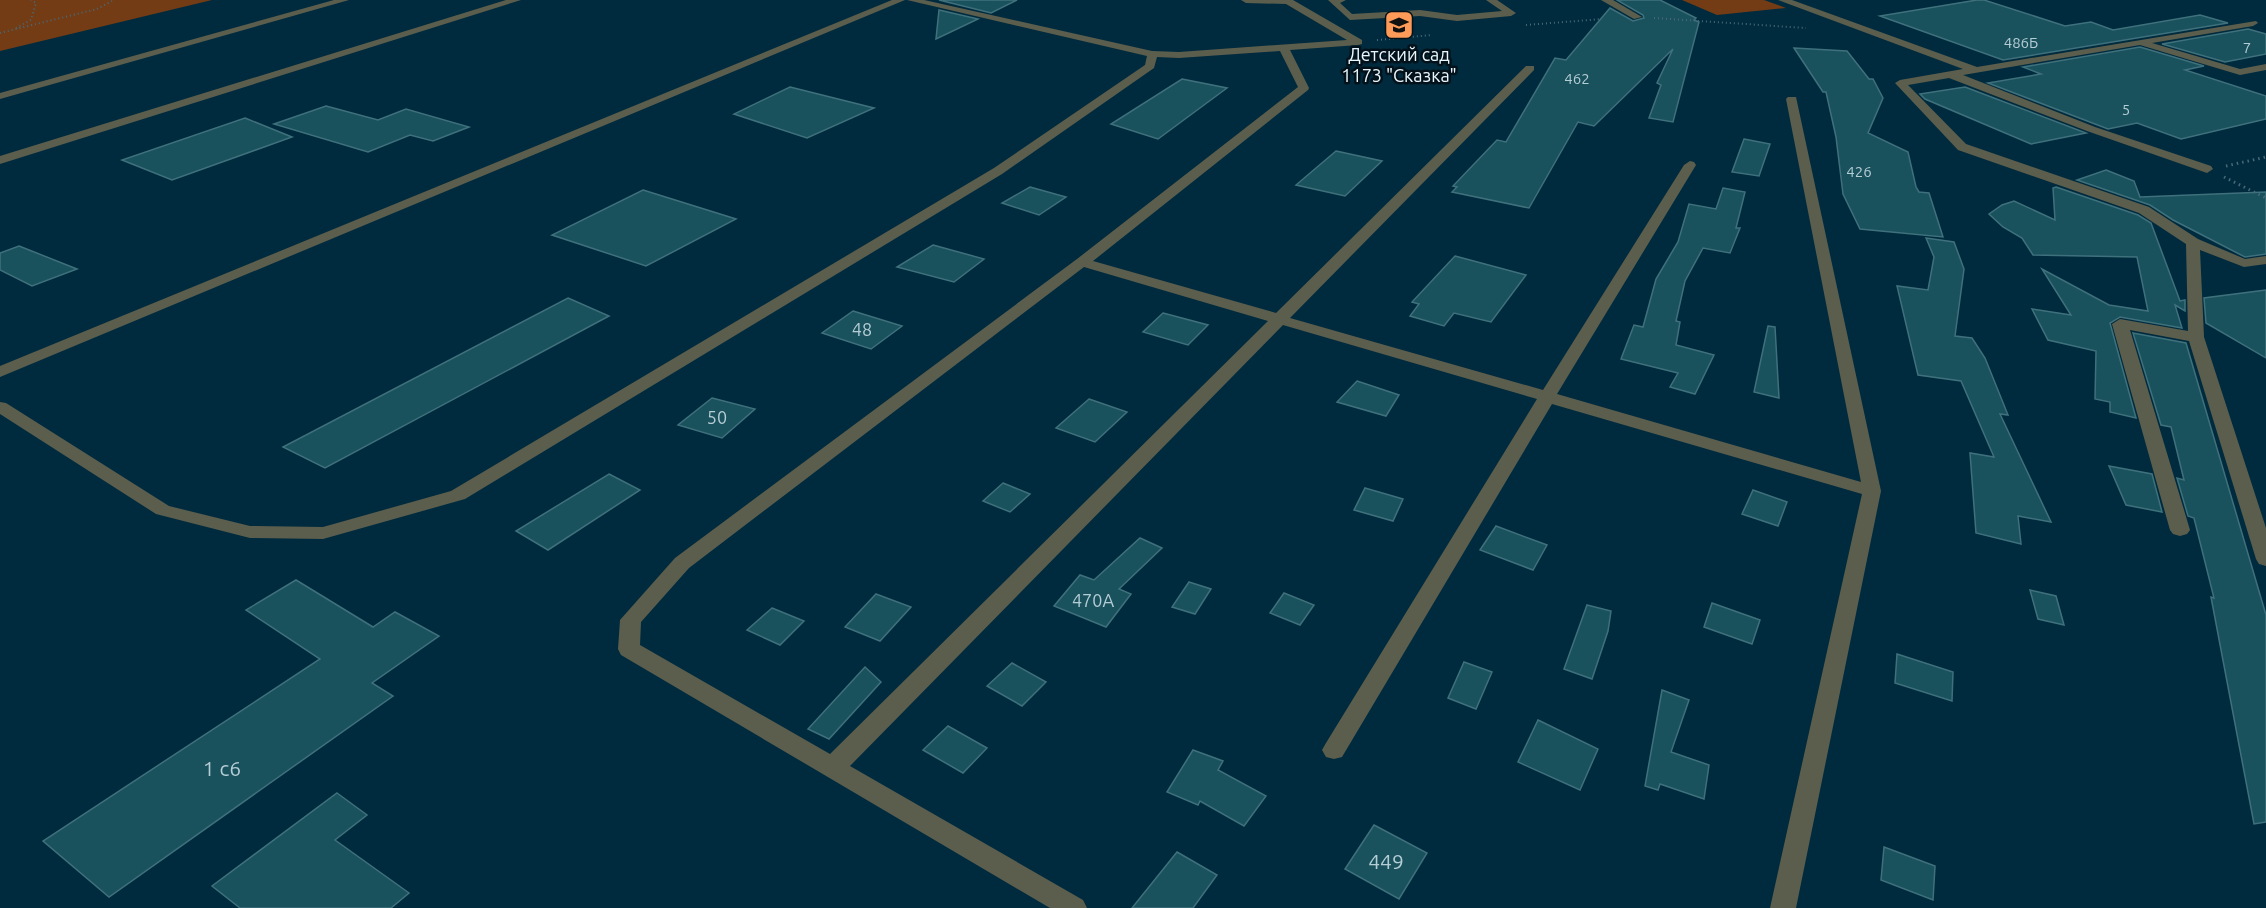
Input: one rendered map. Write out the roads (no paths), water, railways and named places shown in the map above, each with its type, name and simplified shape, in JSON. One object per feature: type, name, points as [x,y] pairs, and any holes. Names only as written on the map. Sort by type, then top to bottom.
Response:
[{"type":"lane","points":[[0,96],[344,0]]},
{"type":"lane","points":[[0,160],[516,0]]},
{"type":"lane","points":[[0,372],[900,0]]},
{"type":"lane","points":[[912,0],[1152,54],[1358,42],[1288,1],[1246,0]]},
{"type":"lane","points":[[1341,0],[1332,1],[1350,17],[1420,13],[1457,18],[1511,13],[1491,0]]},
{"type":"lane","points":[[1606,0],[1637,17]]},
{"type":"lane","points":[[1783,0],[1976,70]]},
{"type":"lane","points":[[2253,23],[1904,80],[1900,83],[1962,147],[2144,210],[2193,242],[2244,263],[2266,260]]},
{"type":"lane","points":[[2140,42],[2240,72],[2266,67]]},
{"type":"lane","points":[[1074,908],[629,649],[631,620],[682,563],[1082,262],[1304,88],[1284,48]]},
{"type":"lane","points":[[0,406],[163,510],[250,532],[323,533],[458,495],[998,171],[1150,66],[1152,54]]},
{"type":"lane","points":[[833,767],[1530,68]]},
{"type":"lane","points":[[1950,74],[2091,129],[2208,170]]},
{"type":"lane","points":[[1783,908],[1872,491],[1792,99]]},
{"type":"lane","points":[[1334,750],[1690,165]]},
{"type":"lane","points":[[2193,242],[2196,337],[2266,559]]},
{"type":"lane","points":[[1082,262],[1872,491]]},
{"type":"lane","points":[[2180,530],[2120,324],[2196,337]]},
{"type":"place","name":"Детский сад 1173 \"Сказка\"","points":[[1399,25]]}]
